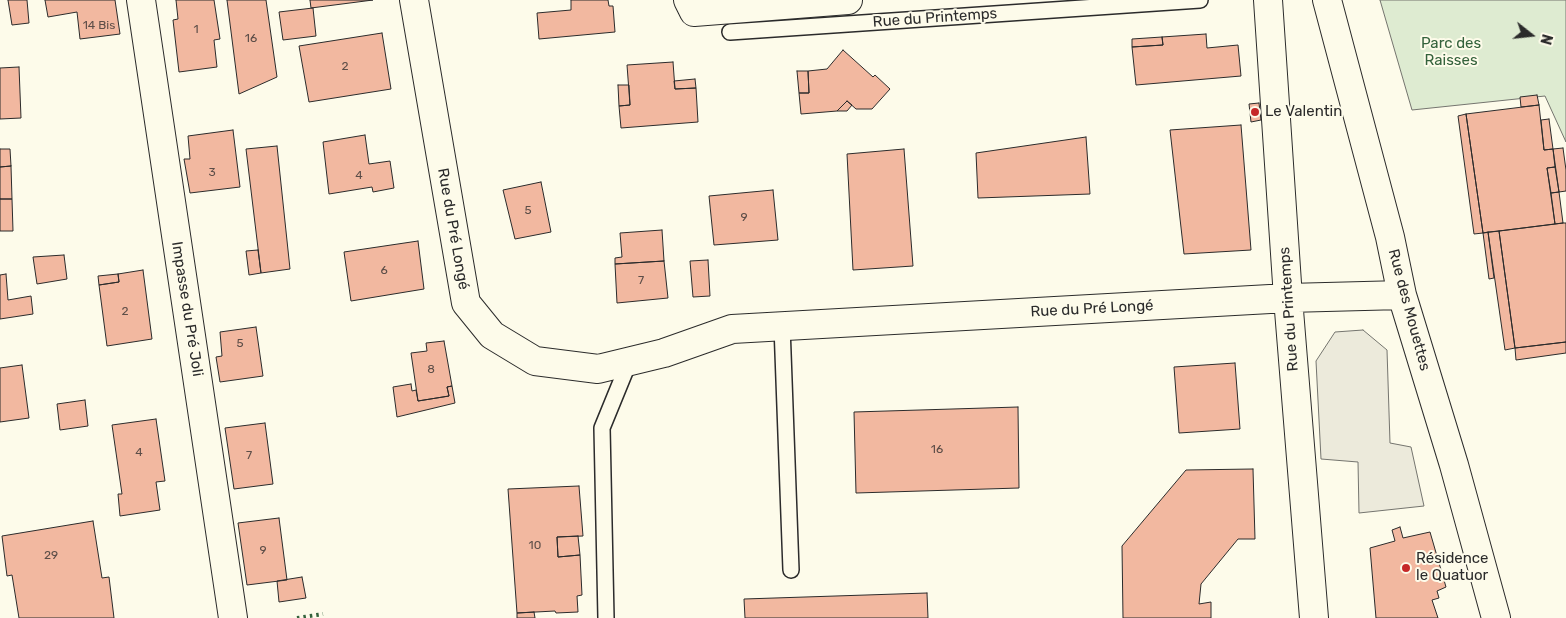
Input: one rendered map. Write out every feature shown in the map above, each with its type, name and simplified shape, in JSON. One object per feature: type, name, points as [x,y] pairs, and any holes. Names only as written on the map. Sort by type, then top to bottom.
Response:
[{"type":"street","name":"Impasse du Pré Joli","points":[[141,0],[233,618]]},
{"type":"street","name":"Rue du Pré Longé","points":[[414,0],[466,302],[492,335],[535,361],[598,369],[664,353],[732,329],[1288,298],[1402,295]]},
{"type":"street","points":[[688,0],[694,12],[848,0]]},
{"type":"street","name":"Rue du Printemps","points":[[1268,0],[1288,298],[1314,618]]},
{"type":"street","name":"Rue des Mouettes","points":[[1327,0],[1390,237],[1402,295],[1454,465],[1496,618]]},
{"type":"lane","name":"Rue du Printemps","points":[[730,32],[1200,0]]},
{"type":"lane","points":[[782,326],[791,570]]},
{"type":"lane","points":[[606,618],[602,428],[629,362]]},
{"type":"green space","name":"Parc des Raisses","points":[[1380,0],[1566,0],[1566,142],[1545,96],[1412,110]]},
{"type":"shaded area","points":[[1363,330],[1387,350],[1390,443],[1411,447],[1424,506],[1359,513],[1358,462],[1321,459],[1316,361],[1335,332]]},
{"type":"building","points":[[8,0],[27,0],[29,23],[12,25]]},
{"type":"building","points":[[45,0],[115,0],[120,34],[80,39],[77,12],[48,17]]},
{"type":"building","points":[[176,0],[214,0],[220,39],[214,40],[217,67],[179,72],[173,20],[178,19]]},
{"type":"building","points":[[227,0],[266,0],[277,77],[239,94]]},
{"type":"building","points":[[310,0],[373,0],[311,8]]},
{"type":"building","points":[[571,0],[608,0],[609,6],[613,6],[615,32],[539,39],[537,13],[571,10]]},
{"type":"building","points":[[313,8],[316,36],[283,40],[279,12]]},
{"type":"building","points":[[382,33],[391,89],[309,102],[299,46]]},
{"type":"building","points":[[1206,34],[1207,48],[1238,45],[1241,76],[1136,85],[1132,47],[1163,45],[1162,37]]},
{"type":"building","points":[[1162,37],[1163,45],[1132,47],[1132,39]]},
{"type":"building","points":[[843,50],[873,77],[875,75],[890,89],[872,109],[856,109],[847,101],[837,111],[801,114],[799,93],[809,93],[808,71],[827,69]]},
{"type":"building","points":[[673,62],[675,89],[696,88],[698,122],[621,128],[619,106],[630,105],[627,65]]},
{"type":"building","points":[[19,67],[21,118],[0,119],[0,68]]},
{"type":"building","points":[[797,71],[808,71],[809,93],[799,93]]},
{"type":"building","points":[[695,79],[696,88],[675,89],[674,81]]},
{"type":"building","points":[[618,85],[629,85],[630,105],[619,106]]},
{"type":"building","points":[[1537,95],[1539,105],[1521,107],[1520,97]]},
{"type":"building","points":[[847,101],[852,105],[847,111],[837,111]]},
{"type":"building","name":"Le Valentin","points":[[1259,103],[1261,120],[1251,122],[1249,104]]},
{"type":"building","points":[[1539,105],[1544,150],[1553,149],[1555,167],[1547,168],[1555,224],[1483,233],[1466,114]]},
{"type":"building","points":[[1466,114],[1483,233],[1474,234],[1458,116]]},
{"type":"building","points":[[1549,119],[1553,149],[1544,150],[1541,120]]},
{"type":"building","points":[[1241,125],[1251,250],[1184,254],[1170,130]]},
{"type":"building","points":[[233,130],[240,187],[190,193],[184,159],[190,159],[188,136]]},
{"type":"building","points":[[365,135],[369,164],[390,161],[394,188],[373,192],[372,187],[329,194],[323,142]]},
{"type":"building","points":[[1086,137],[1090,194],[978,198],[976,153]]},
{"type":"building","points":[[277,146],[290,269],[261,273],[246,149]]},
{"type":"building","points":[[1563,148],[1566,191],[1559,192],[1553,149]]},
{"type":"building","points":[[0,149],[10,149],[11,166],[0,167]]},
{"type":"building","points":[[904,149],[913,266],[853,270],[847,154]]},
{"type":"building","points":[[11,166],[12,199],[0,199],[0,167]]},
{"type":"building","points":[[1555,167],[1559,192],[1551,193],[1547,168]]},
{"type":"building","points":[[541,182],[551,232],[515,239],[503,190]]},
{"type":"building","points":[[773,190],[778,240],[714,245],[709,196]]},
{"type":"building","points":[[1559,192],[1563,223],[1555,224],[1551,193]]},
{"type":"building","points":[[0,199],[12,199],[13,231],[0,231]]},
{"type":"building","points":[[1566,223],[1566,342],[1515,348],[1499,231]]},
{"type":"building","points":[[662,230],[664,261],[615,264],[615,258],[622,257],[620,233]]},
{"type":"building","points":[[1499,231],[1515,348],[1505,350],[1488,232]]},
{"type":"building","points":[[1488,232],[1494,278],[1489,279],[1483,233]]},
{"type":"building","points":[[418,241],[424,289],[351,301],[344,252]]},
{"type":"building","points":[[258,250],[261,273],[249,275],[246,251]]},
{"type":"building","points":[[64,255],[67,279],[37,284],[33,257]]},
{"type":"building","points":[[708,260],[710,296],[693,297],[690,261]]},
{"type":"building","points":[[664,261],[668,298],[617,303],[615,264]]},
{"type":"building","points":[[143,270],[152,339],[107,346],[99,285],[119,282],[118,274]]},
{"type":"building","points":[[6,274],[8,300],[31,296],[33,314],[0,319],[0,275]]},
{"type":"building","points":[[118,274],[119,282],[99,285],[98,276]]},
{"type":"building","points":[[256,327],[263,376],[220,382],[216,357],[222,356],[220,332]]},
{"type":"building","points":[[444,341],[452,386],[447,387],[449,396],[418,401],[411,353],[427,351],[426,343]]},
{"type":"building","points":[[1566,342],[1566,353],[1516,360],[1515,348]]},
{"type":"building","points":[[1235,363],[1240,429],[1179,433],[1174,367]]},
{"type":"building","points":[[22,365],[29,418],[0,422],[0,368]]},
{"type":"building","points":[[411,384],[412,391],[416,390],[418,401],[449,396],[447,387],[452,386],[455,403],[397,417],[393,387]]},
{"type":"building","points":[[85,400],[88,426],[60,430],[57,404]]},
{"type":"building","points":[[1018,407],[1019,488],[856,493],[854,412]]},
{"type":"building","points":[[156,419],[165,481],[156,482],[160,510],[120,516],[118,494],[122,494],[112,425]]},
{"type":"building","points":[[265,423],[273,484],[234,489],[225,428]]},
{"type":"building","points":[[1253,469],[1255,539],[1238,539],[1201,584],[1199,604],[1211,602],[1211,618],[1123,618],[1122,546],[1186,470]]},
{"type":"building","points":[[579,486],[583,536],[557,537],[558,557],[580,555],[582,595],[577,596],[578,612],[517,613],[508,489]]},
{"type":"building","points":[[279,518],[287,580],[247,585],[238,523]]},
{"type":"building","points":[[93,521],[102,578],[109,577],[114,618],[19,618],[12,575],[7,576],[2,536]]},
{"type":"building","name":"Résidence le Quatuor","points":[[1400,527],[1403,538],[1430,532],[1446,587],[1437,591],[1439,598],[1432,600],[1438,618],[1376,618],[1370,548],[1395,541],[1392,530]]},
{"type":"building","points":[[578,536],[580,555],[558,557],[557,537]]},
{"type":"building","points":[[302,577],[306,598],[279,602],[277,581]]},
{"type":"building","points":[[927,593],[928,618],[745,618],[744,599]]},
{"type":"building","points":[[534,612],[535,618],[517,618],[517,613]]},
{"type":"hedge","points":[[297,618],[323,614]]},
{"type":"place","name":"Le Valentin","points":[[1255,112]]},
{"type":"place","name":"Résidence le Quatuor","points":[[1406,568]]}]
